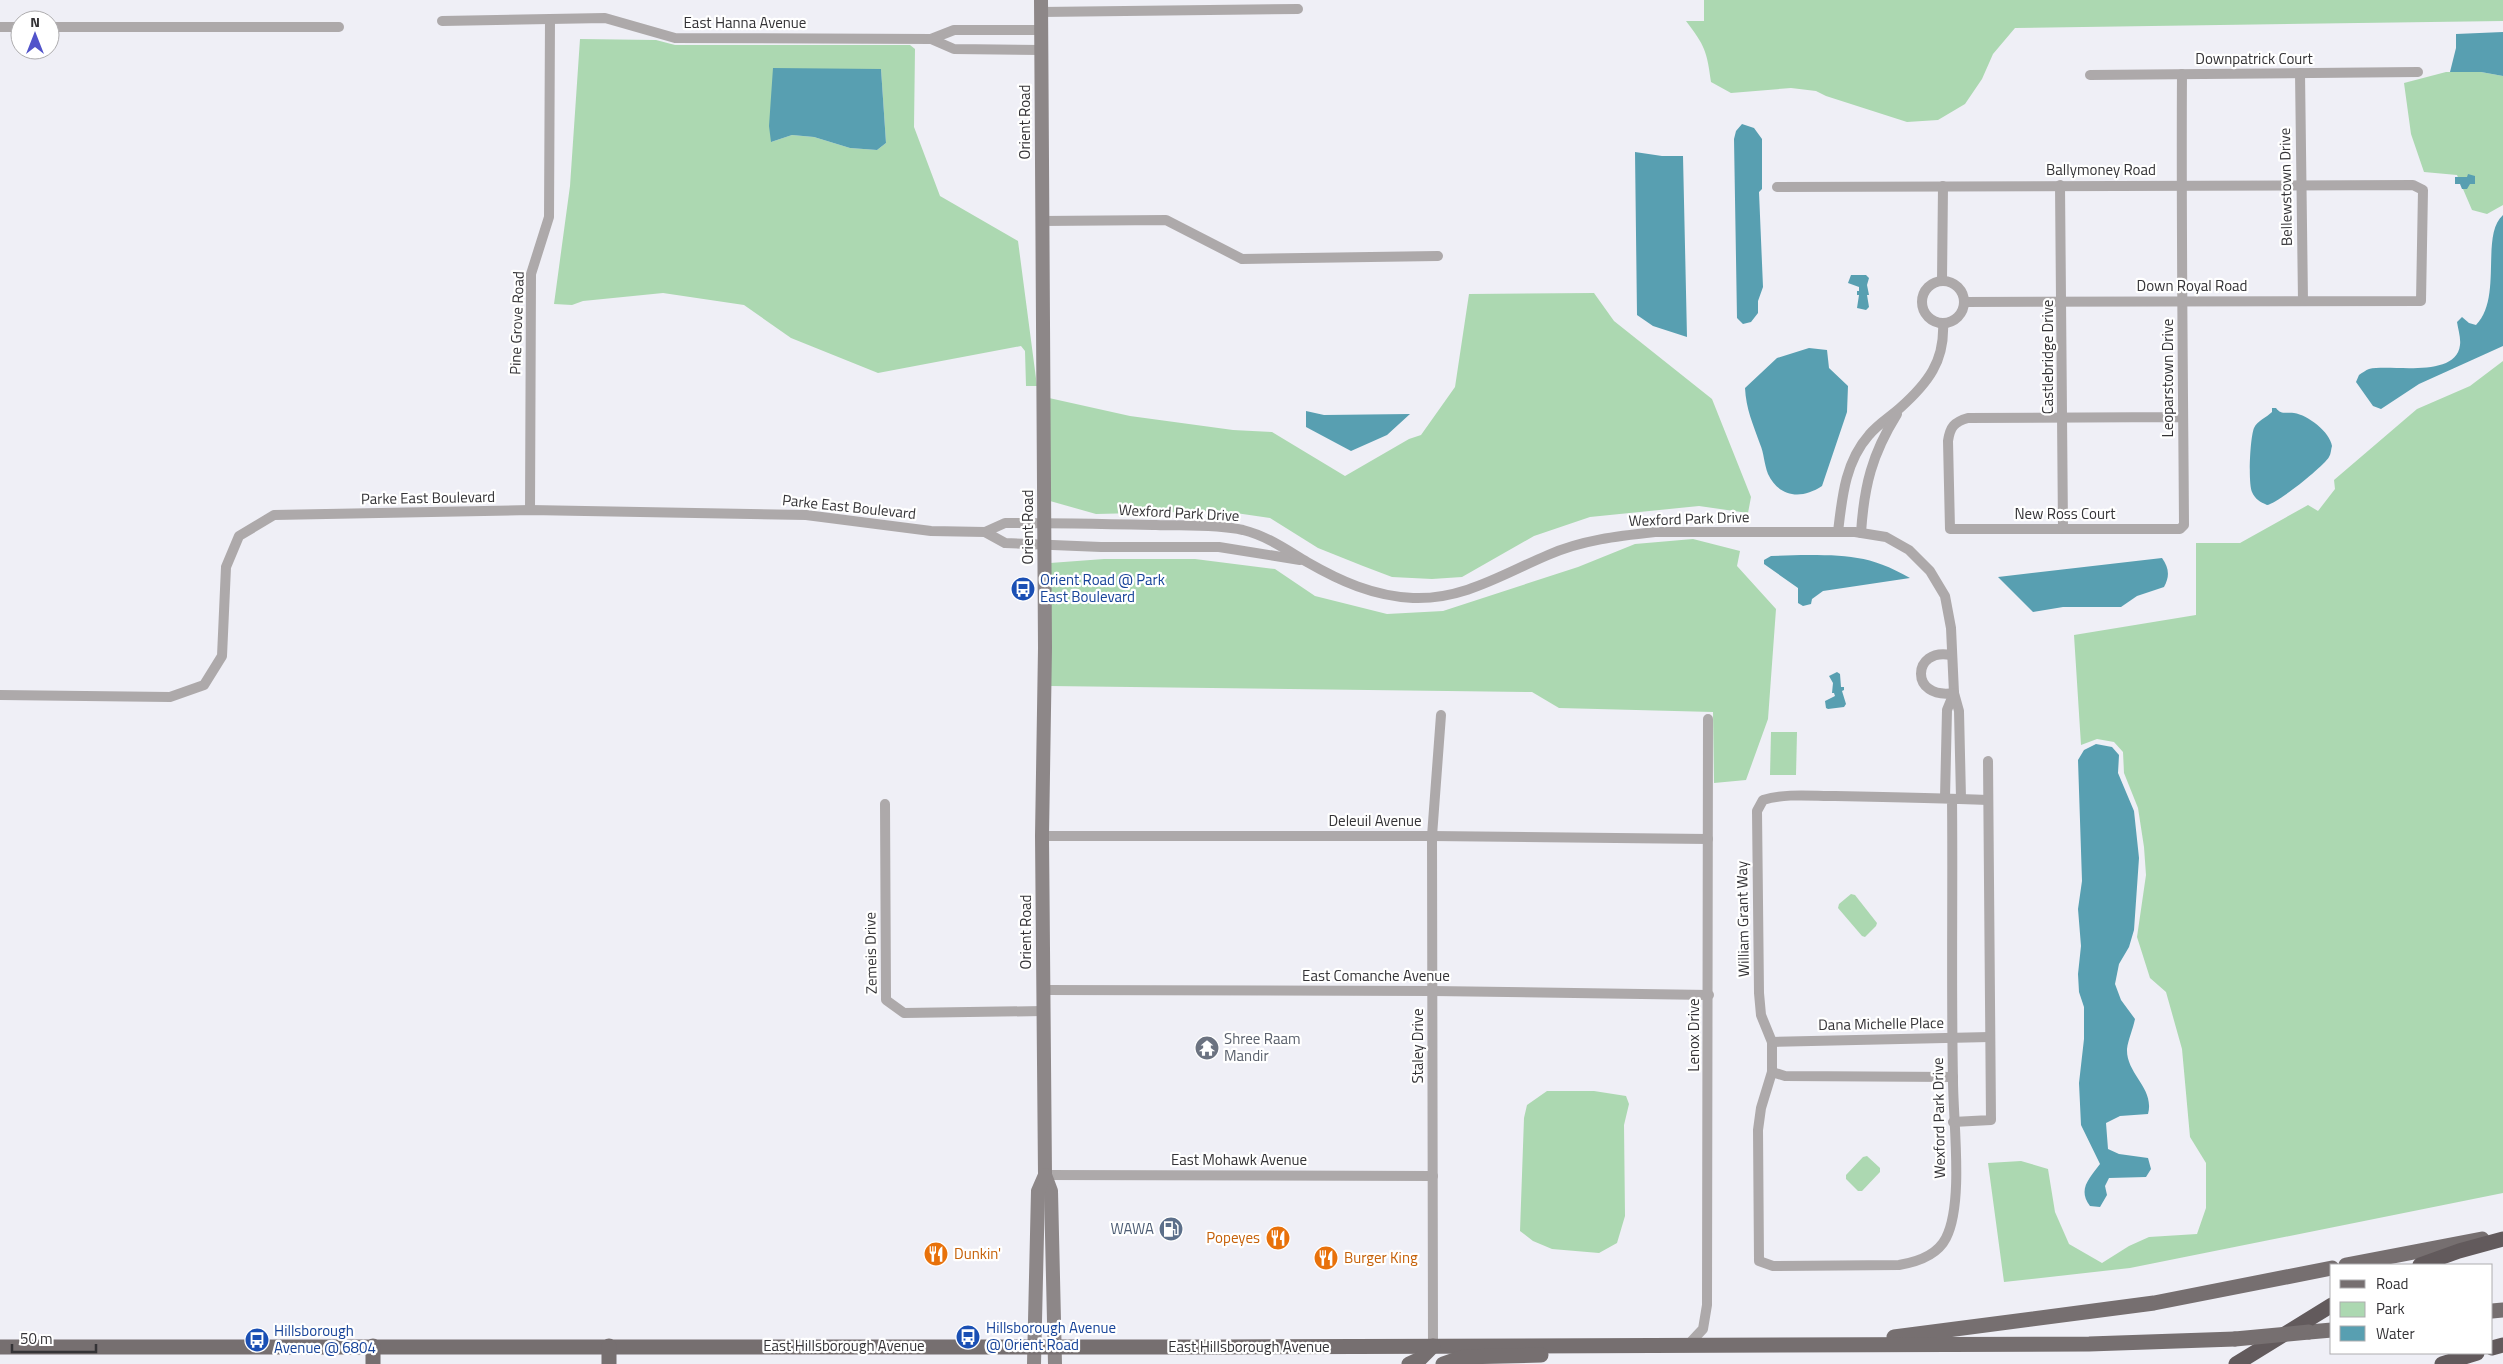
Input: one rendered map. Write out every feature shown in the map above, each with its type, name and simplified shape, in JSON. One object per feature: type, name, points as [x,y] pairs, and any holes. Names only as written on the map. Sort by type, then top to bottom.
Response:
[{"type":"highway","points":[[2423,1264],[2459,1251],[2503,1239]]},
{"type":"highway","points":[[2236,1364],[2330,1306]]},
{"type":"highway","points":[[2442,1364],[2474,1354]]},
{"type":"main road","points":[[2351,1264],[2503,1235]]},
{"type":"main road","points":[[1825,1345],[2154,1303],[2330,1268]]},
{"type":"main road","points":[[1825,1345],[2089,1344],[2235,1339],[2330,1330]]},
{"type":"main road","name":"East Hillsborough Avenue","points":[[0,1347],[1825,1345]]},
{"type":"main road","points":[[372,1364],[373,1346]]},
{"type":"main road","points":[[609,1346],[609,1364]]},
{"type":"main road","points":[[1409,1364],[1420,1359],[1433,1346]]},
{"type":"main road","points":[[1444,1364],[1463,1357],[1542,1354],[1574,1346]]},
{"type":"street","points":[[1041,6],[1298,9]]},
{"type":"street","name":"Orient Road","points":[[1041,6],[1044,523],[1043,1011],[1045,1174],[1051,1191],[1054,1364]]},
{"type":"street","name":"East Hanna Avenue","points":[[442,21],[605,18],[675,38],[931,39],[954,30],[1041,30]]},
{"type":"street","name":"Pine Grove Road","points":[[530,510],[531,274],[549,217],[550,19]]},
{"type":"street","points":[[60,27],[339,27]]},
{"type":"street","name":"East Hanna Avenue","points":[[931,39],[954,49],[1041,50]]},
{"type":"street","name":"Downpatrick Court","points":[[2090,75],[2418,72]]},
{"type":"street","name":"Bellewstown Drive","points":[[2300,73],[2303,301]]},
{"type":"street","name":"Leoparstown Drive","points":[[2180,529],[2184,525],[2182,74]]},
{"type":"street","name":"Ballymoney Road","points":[[1777,187],[2413,185],[2423,190],[2421,301]]},
{"type":"street","points":[[1942,281],[1943,186]]},
{"type":"street","name":"Castlebridge Drive","points":[[2060,186],[2063,302],[2062,529]]},
{"type":"street","points":[[1042,221],[1166,220],[1242,259],[1438,256]]},
{"type":"street","points":[[1942,281],[1958,287],[1964,302],[1958,317],[1943,323],[1928,317],[1922,302],[1928,287],[1942,281]]},
{"type":"street","name":"Down Royal Road","points":[[1964,302],[2421,301]]},
{"type":"street","points":[[1838,532],[1843,492],[1850,466],[1868,435],[1901,407],[1935,369],[1944,340],[1943,323]]},
{"type":"street","points":[[1861,533],[1863,500],[1870,467],[1883,437],[1901,407]]},
{"type":"street","points":[[2063,418],[2183,417]]},
{"type":"street","name":"New Ross Court","points":[[2063,418],[1968,418],[1957,422],[1950,429],[1948,441],[1950,529],[2180,529]]},
{"type":"street","name":"Parke East Boulevard","points":[[0,694],[170,697],[204,685],[222,656],[226,567],[239,536],[274,515],[530,510],[806,515],[931,531],[985,532],[1005,523],[1044,523]]},
{"type":"street","name":"Wexford Park Drive","points":[[1044,523],[1204,526],[1242,530],[1269,538],[1306,561],[1351,585],[1387,596],[1432,597],[1464,592],[1584,542],[1624,535],[1655,532],[1838,532],[1886,537],[1908,550],[1930,571],[1945,596],[1950,628],[1954,693],[1959,711],[1953,799]]},
{"type":"street","name":"Parke East Boulevard","points":[[985,532],[1005,542],[1044,545]]},
{"type":"street","name":"Wexford Park Drive","points":[[1044,545],[1219,547],[1306,561]]},
{"type":"street","points":[[1951,655],[1940,652],[1930,656],[1923,664],[1920,675],[1924,686],[1932,693],[1954,693]]},
{"type":"street","name":"Wexford Park Drive","points":[[1759,1261],[1773,1266],[1899,1265],[1919,1261],[1932,1254],[1946,1240],[1953,1220],[1955,1176],[1952,1077],[1954,1038],[1953,799],[1947,710],[1954,693]]},
{"type":"street","name":"Staley Drive","points":[[1433,1346],[1432,836],[1441,716]]},
{"type":"street","name":"Lenox Drive","points":[[1688,1345],[1702,1329],[1707,1305],[1708,719]]},
{"type":"street","points":[[1953,1122],[1990,1120],[1988,761]]},
{"type":"street","name":"William Grant Way","points":[[1759,1261],[1758,1130],[1761,1108],[1772,1072],[1772,1042],[1761,1015],[1759,993],[1757,811],[1763,800],[1777,796],[1988,800]]},
{"type":"street","name":"Zemeis Drive","points":[[886,804],[886,1000],[904,1013],[1043,1011]]},
{"type":"street","name":"Deleuil Avenue","points":[[1042,836],[1432,836],[1708,839]]},
{"type":"street","name":"East Comanche Avenue","points":[[1043,990],[1432,991],[1709,995]]},
{"type":"street","name":"Dana Michelle Place","points":[[1772,1042],[1990,1038]]},
{"type":"street","points":[[1772,1072],[1785,1076],[1952,1077]]},
{"type":"street","name":"Orient Road","points":[[1034,1364],[1038,1191],[1045,1174]]},
{"type":"street","name":"East Mohawk Avenue","points":[[1045,1174],[1433,1176]]},
{"type":"green space","points":[[1704,0],[2503,0],[2503,21],[2015,28],[1993,54],[1982,79],[1965,104],[1938,120],[1907,122],[1826,96],[1816,91],[1791,88],[1731,93],[1711,82],[1704,49],[1686,21],[1704,21]]},
{"type":"green space","points":[[580,39],[656,40],[675,45],[910,45],[915,49],[914,127],[940,196],[1018,241],[1037,386],[1026,386],[1025,351],[1021,346],[878,373],[791,338],[744,305],[663,293],[583,301],[572,305],[554,304],[570,186]],"holes":[[[881,69],[886,143],[877,150],[850,148],[814,137],[792,135],[771,142]]]},
{"type":"green space","points":[[2446,72],[2481,72],[2503,76],[2503,205],[2487,214],[2472,210],[2457,175],[2424,172],[2411,134],[2404,83]]},
{"type":"green space","points":[[1594,293],[1614,321],[1712,399],[1751,497],[1748,513],[1699,506],[1590,517],[1534,536],[1462,577],[1432,579],[1392,577],[1318,548],[1270,518],[1222,511],[1096,514],[1050,501],[1049,398],[1130,416],[1233,430],[1272,432],[1345,476],[1409,439],[1421,435],[1455,387],[1469,294]]},
{"type":"green space","points":[[2503,361],[2503,1193],[2130,1268],[2004,1282],[1988,1163],[2021,1161],[2048,1169],[2055,1212],[2069,1244],[2102,1263],[2129,1246],[2149,1237],[2197,1234],[2206,1208],[2206,1163],[2190,1137],[2182,1049],[2166,992],[2150,978],[2137,937],[2146,875],[2138,808],[2124,773],[2123,752],[2114,742],[2097,739],[2081,745],[2074,635],[2196,615],[2196,543],[2240,543],[2308,505],[2318,511],[2335,489],[2334,480],[2417,409],[2470,386]]},
{"type":"green space","points":[[1693,539],[1740,551],[1737,566],[1776,609],[1768,719],[1746,780],[1714,783],[1713,712],[1559,708],[1532,692],[1050,686],[1050,563],[1104,559],[1195,559],[1275,569],[1315,596],[1387,614],[1443,611],[1578,567],[1635,544]]},
{"type":"green space","points":[[1771,732],[1797,732],[1796,775],[1770,775]]},
{"type":"green space","points":[[1851,894],[1855,895],[1877,923],[1865,937],[1862,936],[1838,908],[1839,904]]},
{"type":"green space","points":[[1547,1091],[1594,1091],[1626,1096],[1629,1104],[1624,1125],[1625,1216],[1617,1243],[1599,1253],[1552,1249],[1533,1241],[1520,1231],[1524,1118],[1527,1105]]},
{"type":"green space","points":[[1867,1156],[1880,1168],[1880,1172],[1862,1191],[1858,1191],[1846,1179],[1846,1175],[1863,1157]]},
{"type":"water","points":[[2503,32],[2503,76],[2481,72],[2450,72],[2456,48],[2456,34]]},
{"type":"water","points":[[773,68],[881,69],[886,143],[877,150],[850,148],[814,137],[792,135],[771,142],[769,126]]},
{"type":"water","points":[[1742,124],[1754,128],[1762,139],[1762,189],[1759,192],[1763,287],[1758,301],[1758,313],[1751,322],[1743,324],[1737,318],[1734,139],[1736,131]]},
{"type":"water","points":[[1635,152],[1662,156],[1683,156],[1687,337],[1653,326],[1637,315]]},
{"type":"water","points":[[2468,174],[2475,176],[2475,184],[2470,184],[2467,189],[2462,189],[2460,184],[2455,184],[2455,177],[2467,177]]},
{"type":"water","points":[[2503,215],[2503,346],[2419,384],[2381,409],[2373,406],[2356,382],[2359,375],[2365,371],[2379,368],[2435,366],[2447,362],[2456,356],[2460,345],[2457,322],[2462,317],[2469,323],[2476,325],[2484,313],[2490,284],[2493,237],[2496,224]]},
{"type":"water","points":[[1851,275],[1866,275],[1869,278],[1867,285],[1869,295],[1867,295],[1869,307],[1866,310],[1857,308],[1859,295],[1857,295],[1857,291],[1859,291],[1859,287],[1848,283]]},
{"type":"water","points":[[1809,348],[1827,350],[1829,368],[1848,386],[1847,412],[1822,486],[1806,493],[1791,494],[1778,488],[1768,474],[1748,410],[1745,388],[1777,358]]},
{"type":"water","points":[[2272,408],[2306,417],[2323,430],[2332,446],[2329,457],[2325,462],[2290,492],[2267,505],[2258,500],[2252,492],[2250,460],[2254,428],[2272,412]]},
{"type":"water","points":[[1306,411],[1324,415],[1410,414],[1387,435],[1351,451],[1306,427]]},
{"type":"water","points":[[1831,555],[1857,558],[1896,570],[1910,578],[1823,591],[1812,599],[1811,604],[1803,606],[1798,603],[1798,588],[1764,564],[1764,560],[1771,556]]},
{"type":"water","points":[[2162,558],[2168,572],[2164,587],[2137,596],[2121,607],[2063,607],[2033,612],[1998,577]]},
{"type":"water","points":[[1837,672],[1840,674],[1841,687],[1844,687],[1842,691],[1846,704],[1844,707],[1828,709],[1826,708],[1825,701],[1835,696],[1832,693],[1833,683],[1829,676]]},
{"type":"water","points":[[2096,744],[2112,747],[2119,755],[2118,773],[2134,811],[2139,858],[2134,930],[2129,947],[2119,964],[2115,984],[2121,1000],[2135,1019],[2127,1049],[2128,1058],[2148,1096],[2149,1105],[2148,1114],[2120,1116],[2106,1123],[2108,1149],[2119,1154],[2148,1158],[2151,1169],[2146,1177],[2109,1178],[2105,1186],[2107,1195],[2100,1207],[2090,1206],[2085,1194],[2086,1184],[2100,1164],[2081,1125],[2079,1083],[2084,1039],[2084,1007],[2079,992],[2078,974],[2081,946],[2078,909],[2082,881],[2078,760],[2084,750]]},
{"type":"place","name":"Orient Road @ Park East Boulevard","points":[[1023,589]]},
{"type":"place","name":"Shree Raam Mandir","points":[[1207,1048]]},
{"type":"place","name":"WAWA","points":[[1171,1229]]},
{"type":"place","name":"Popeyes","points":[[1278,1238]]},
{"type":"place","name":"Dunkin'","points":[[936,1254]]},
{"type":"place","name":"Burger King","points":[[1326,1258]]},
{"type":"place","name":"Hillsborough Avenue @ Orient Road","points":[[968,1337]]},
{"type":"place","name":"Hillsborough Avenue @ 6804","points":[[257,1340]]}]
